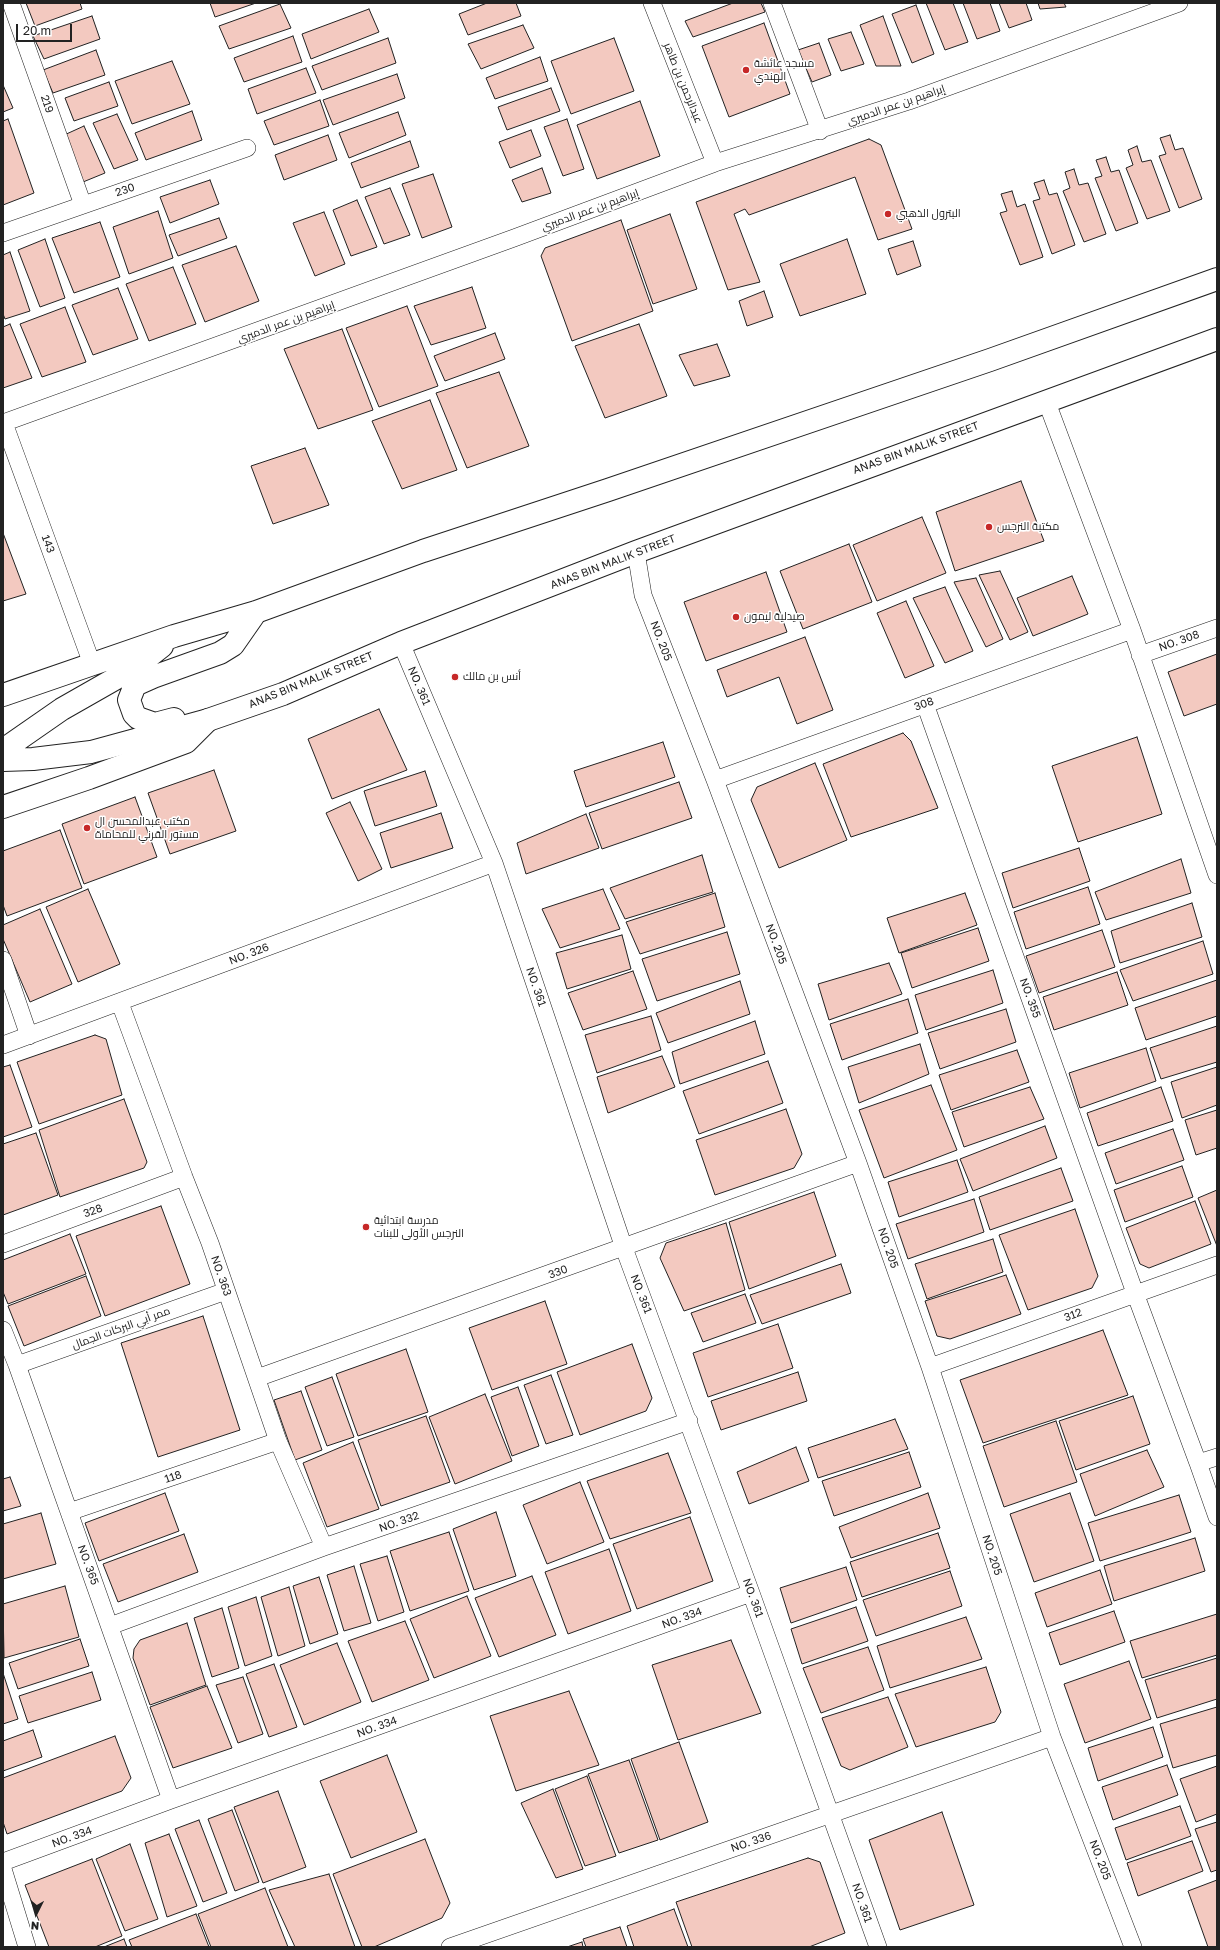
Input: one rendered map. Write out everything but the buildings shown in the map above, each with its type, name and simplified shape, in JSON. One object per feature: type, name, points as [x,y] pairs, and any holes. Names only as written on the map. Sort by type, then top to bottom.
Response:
[{"type":"main road","points":[[3,695],[174,636],[256,612],[423,551],[608,490],[990,360],[1217,279]]},
{"type":"main road","name":"ANAS BIN MALIK STREET","points":[[3,760],[33,759],[91,752],[213,718],[284,694],[401,643],[636,552],[1046,400],[1217,339]]},
{"type":"main road","points":[[213,718],[190,715],[162,723],[149,723],[138,718],[134,714],[129,700],[135,685],[143,680],[220,653],[233,645],[256,612]]},
{"type":"main road","points":[[3,750],[62,709],[134,668],[174,636]]},
{"type":"main road","points":[[3,807],[90,778],[186,742],[213,718]]},
{"type":"street","name":"219","points":[[11,3],[82,205]]},
{"type":"street","name":"عبدالرحمن بن طاهر","points":[[652,3],[715,163]]},
{"type":"street","points":[[772,3],[820,131]]},
{"type":"street","name":"إبراهيم بن عمر الدميري","points":[[4,423],[485,249],[715,163],[820,131],[917,98],[1179,3]]},
{"type":"street","name":"230","points":[[3,233],[247,148]]},
{"type":"street","points":[[1046,400],[1132,630],[1217,876]]},
{"type":"street","name":"143","points":[[4,423],[92,664]]},
{"type":"street","name":"NO. 205","points":[[636,552],[643,595],[715,780],[858,1163],[930,1367],[1052,1737],[1134,1947]]},
{"type":"street","name":"NO. 308","points":[[1140,655],[1217,628]]},
{"type":"street","name":"308","points":[[715,780],[1132,630]]},
{"type":"street","name":"NO. 361","points":[[401,643],[494,863],[624,1248],[689,1422],[878,1947]]},
{"type":"street","name":"NO. 355","points":[[925,704],[1135,1293],[1217,1517]]},
{"type":"street","name":"NO. 326","points":[[3,1045],[120,1003],[494,863]]},
{"type":"street","points":[[3,960],[29,1036]]},
{"type":"street","name":"NO. 363","points":[[120,1003],[184,1178],[210,1243],[278,1441],[324,1547]]},
{"type":"street","name":"330","points":[[257,1378],[624,1248],[858,1163]]},
{"type":"street","name":"328","points":[[3,1244],[184,1178]]},
{"type":"street","name":"312","points":[[930,1367],[1217,1265]]},
{"type":"street","name":"ممر أبي البركات الجمال","points":[[17,1365],[226,1291]]},
{"type":"street","name":"NO. 365","points":[[3,1330],[17,1365],[171,1800]]},
{"type":"street","name":"NO. 332","points":[[110,1626],[324,1547],[689,1422]]},
{"type":"street","name":"118","points":[[69,1512],[278,1441]]},
{"type":"street","points":[[1198,1463],[1217,1457]]},
{"type":"street","name":"NO. 334","points":[[3,1862],[171,1800],[751,1593]]},
{"type":"street","name":"NO. 336","points":[[450,1947],[1052,1737]]},
{"type":"street","points":[[3,1869],[27,1947]]},
{"type":"place","name":"مسجد عائشة الهندي","points":[[746,70]]},
{"type":"place","name":"البترول الذهبي","points":[[888,214]]},
{"type":"place","name":"مكتبة النرجس","points":[[989,527]]},
{"type":"place","name":"صيدلية ليمون","points":[[736,617]]},
{"type":"place","name":"أنس بن مالك","points":[[455,677]]},
{"type":"place","name":"مكتب عبدالمحسن ال مستور القرني للمحاماة","points":[[87,828]]},
{"type":"place","name":"مدرسة ابتدائية النرجس الأولى للبنات","points":[[366,1227]]}]
